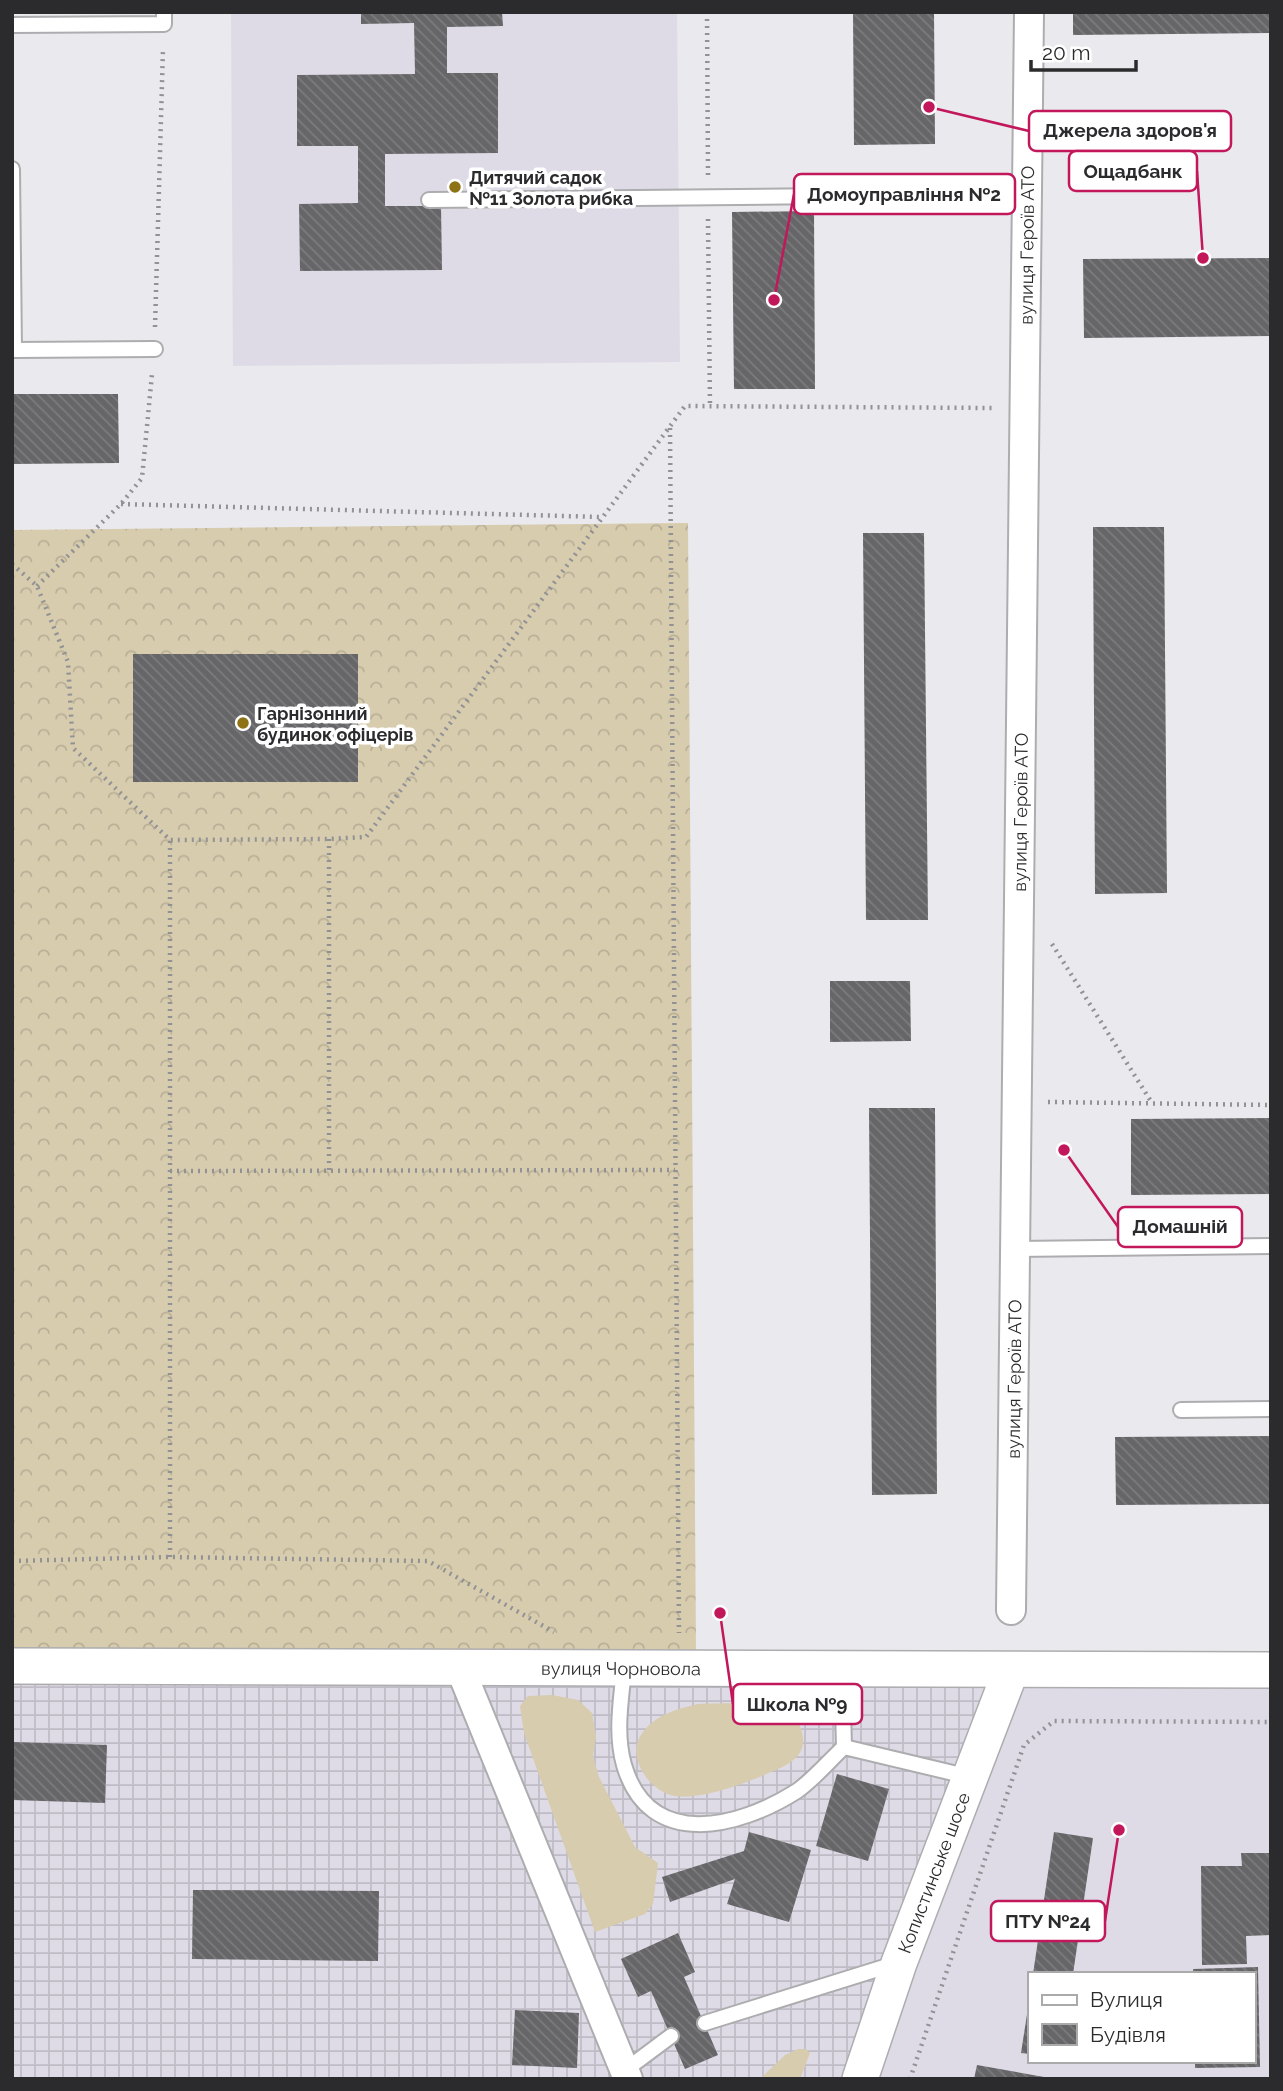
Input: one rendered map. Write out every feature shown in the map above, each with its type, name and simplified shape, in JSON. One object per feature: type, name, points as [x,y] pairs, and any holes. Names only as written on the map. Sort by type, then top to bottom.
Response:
[{"type":"street","name":"вулиця Героїв АТО","points":[[1011,1611],[1029,12]]},
{"type":"street","name":"вулиця Чорновола","points":[[12,1666],[1271,1670]]},
{"type":"street","points":[[460,1668],[626,2075]]},
{"type":"street","name":"Копистинське шосе","points":[[860,2079],[899,1963],[1011,1670]]},
{"type":"lane","points":[[12,25],[164,18]]},
{"type":"lane","points":[[12,169],[13,350],[155,349]]},
{"type":"lane","points":[[429,200],[1027,194]]},
{"type":"lane","points":[[1014,1249],[1271,1246]]},
{"type":"lane","points":[[1181,1410],[1271,1409]]},
{"type":"lane","points":[[624,1668],[618,1727],[624,1765],[639,1796],[657,1813],[683,1825],[717,1824],[755,1812],[798,1790],[844,1747],[842,1669]]},
{"type":"lane","points":[[844,1747],[970,1777]]},
{"type":"lane","points":[[705,2023],[899,1963]]},
{"type":"lane","points":[[626,2075],[671,2036]]},
{"type":"path","points":[[37,586],[121,504],[142,478],[155,349],[164,18]]},
{"type":"path","points":[[12,564],[37,586],[68,662],[73,748],[170,840],[330,839],[366,836],[685,406],[1024,408]]},
{"type":"path","points":[[670,427],[678,1634]]},
{"type":"path","points":[[121,504],[601,517]]},
{"type":"path","points":[[329,1170],[330,839]]},
{"type":"path","points":[[170,840],[170,1557]]},
{"type":"path","points":[[1048,938],[1152,1103]]},
{"type":"path","points":[[1016,1102],[1271,1105]]},
{"type":"path","points":[[170,1171],[675,1170]]},
{"type":"path","points":[[12,1561],[170,1557],[428,1561],[565,1638]]},
{"type":"path","points":[[910,2079],[1024,1745],[1054,1721],[1271,1722]]},
{"type":"shaded area","name":"Дитячий садок №11 Золота рибка","points":[[231,12],[677,12],[680,362],[233,366]]},
{"type":"shaded area","points":[[12,1682],[990,1684],[864,2079],[12,2079]]},
{"type":"shaded area","points":[[1022,1685],[1271,1686],[1271,2079],[871,2079]]},
{"type":"green space","points":[[688,523],[696,1652],[12,1651],[12,530]]},
{"type":"green space","points":[[552,1695],[578,1700],[592,1713],[596,1736],[593,1756],[599,1777],[635,1847],[658,1863],[653,1904],[645,1914],[595,1932],[524,1733],[520,1706],[528,1696]]},
{"type":"green space","points":[[698,1704],[759,1704],[788,1708],[794,1713],[803,1737],[800,1753],[781,1768],[731,1787],[685,1797],[665,1793],[656,1788],[642,1771],[636,1751],[638,1741],[643,1732],[661,1717]]},
{"type":"green space","points":[[798,2049],[806,2049],[810,2053],[800,2079],[760,2079],[785,2055]]},
{"type":"building","points":[[361,12],[502,12],[503,26],[447,27],[447,73],[498,73],[498,153],[385,154],[385,206],[441,206],[442,270],[300,271],[299,204],[358,203],[358,146],[297,146],[297,75],[415,74],[414,23],[361,24]]},
{"type":"building","points":[[853,12],[934,12],[935,144],[854,145]]},
{"type":"building","points":[[1073,12],[1271,12],[1271,33],[1073,35]]},
{"type":"building","points":[[814,211],[815,389],[734,389],[732,212]]},
{"type":"building","points":[[1271,258],[1271,336],[1084,338],[1083,259]]},
{"type":"building","points":[[12,394],[118,394],[119,463],[12,464]]},
{"type":"building","points":[[1093,527],[1164,527],[1167,893],[1095,894]]},
{"type":"building","points":[[863,533],[924,533],[928,920],[866,920]]},
{"type":"building","points":[[133,654],[358,654],[358,782],[133,782]]},
{"type":"building","points":[[830,981],[910,981],[911,1041],[830,1042]]},
{"type":"building","points":[[869,1108],[935,1108],[937,1494],[872,1495]]},
{"type":"building","points":[[1271,1118],[1271,1194],[1131,1195],[1131,1119]]},
{"type":"building","points":[[1271,1436],[1271,1504],[1116,1505],[1115,1437]]},
{"type":"building","points":[[12,1742],[107,1745],[105,1803],[12,1800]]},
{"type":"building","points":[[837,1774],[889,1789],[868,1861],[816,1846]]},
{"type":"building","points":[[749,1832],[811,1850],[789,1922],[727,1904],[735,1879],[670,1902],[662,1877],[744,1851]]},
{"type":"building","points":[[1054,1832],[1093,1838],[1073,1972],[1033,1972]]},
{"type":"building","points":[[1241,1853],[1271,1853],[1271,1935],[1246,1936],[1247,1964],[1202,1965],[1201,1866],[1242,1866]]},
{"type":"building","points":[[193,1890],[379,1891],[378,1961],[192,1959]]},
{"type":"building","points":[[678,1933],[695,1972],[684,1977],[718,2055],[685,2069],[651,1991],[638,1997],[621,1959]]},
{"type":"building","points":[[1258,1967],[1260,2067],[1195,2068],[1195,2063],[1255,2063],[1255,1972],[1193,1972],[1193,1969]]},
{"type":"building","points":[[1028,2008],[1028,2054],[1021,2053]]},
{"type":"building","points":[[515,2010],[579,2013],[577,2068],[512,2065]]},
{"type":"building","points":[[977,2065],[1044,2077],[1044,2079],[974,2079]]},
{"type":"place","name":"Джерела здоров'я","points":[[929,107]]},
{"type":"place","name":"Дитячий садок №11 Золота рибка","points":[[455,187]]},
{"type":"place","name":"Ощадбанк","points":[[1203,258]]},
{"type":"place","name":"Домоуправління №2","points":[[774,300]]},
{"type":"place","name":"Гарнізонний будинок офіцерів","points":[[243,723]]},
{"type":"place","name":"Домашній","points":[[1064,1150]]},
{"type":"place","name":"Школа №9","points":[[720,1613]]},
{"type":"place","name":"ПТУ №24","points":[[1119,1830]]}]
